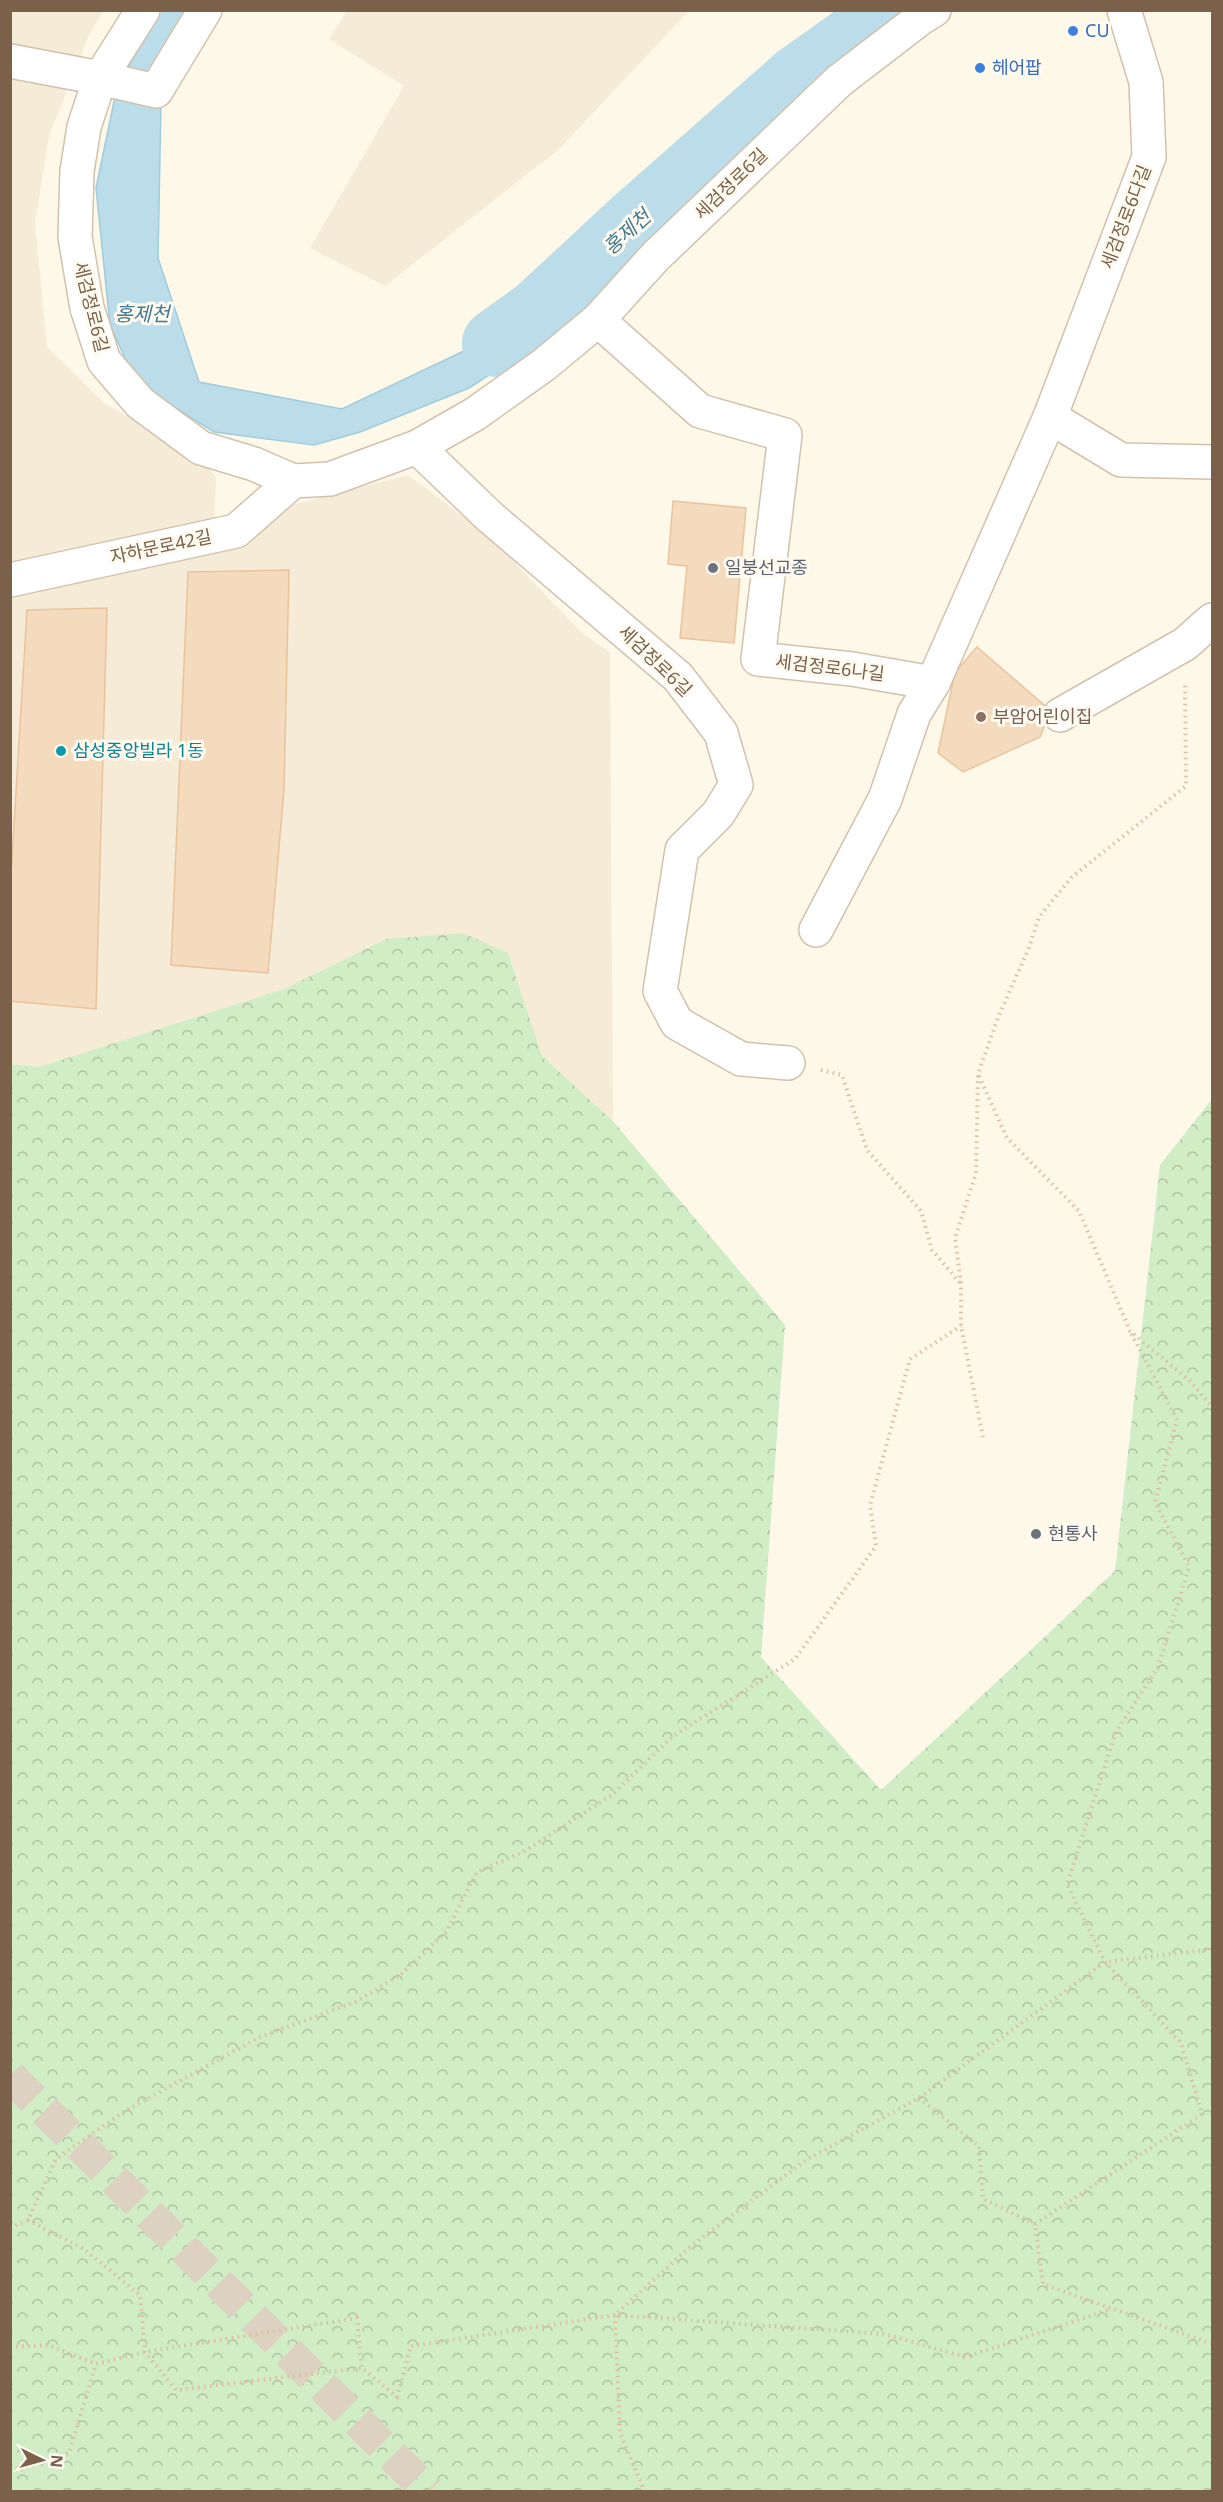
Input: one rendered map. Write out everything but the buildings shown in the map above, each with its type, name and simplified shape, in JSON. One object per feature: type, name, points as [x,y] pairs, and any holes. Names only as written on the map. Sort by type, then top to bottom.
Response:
[{"type":"street","name":"세검정로6길","points":[[143,10],[100,78],[84,127],[77,171],[75,237],[87,308],[104,361],[140,403],[201,448],[254,464],[293,481],[330,479],[417,447],[474,414],[545,364],[598,320],[655,257],[839,81],[934,10]]},
{"type":"street","points":[[10,61],[156,91],[205,10]]},
{"type":"street","name":"세검정로6다길","points":[[933,683],[1050,417],[1149,157],[1146,82],[1124,10]]},
{"type":"street","name":"세검정로6나길","points":[[598,320],[700,411],[785,435],[758,659],[852,669],[933,683]]},
{"type":"street","points":[[1050,417],[1121,460],[1212,462]]},
{"type":"street","name":"세검정로6길","points":[[417,447],[489,517],[678,677],[721,733],[736,785],[718,814],[682,850],[660,991],[677,1023],[741,1059],[788,1063]]},
{"type":"street","name":"자하문로42길","points":[[10,580],[236,531],[293,481]]},
{"type":"street","points":[[1060,715],[1185,644],[1212,620]]},
{"type":"street","points":[[816,930],[885,799],[914,714],[933,683]]},
{"type":"path","points":[[983,1437],[961,1326],[961,1283],[955,1238],[976,1173],[978,1074],[999,1015],[1029,948],[1039,917],[1072,877],[1186,786],[1185,644]]},
{"type":"path","points":[[788,1063],[842,1075],[867,1150],[921,1211],[932,1250],[961,1283]]},
{"type":"path","points":[[978,1074],[1007,1138],[1078,1211],[1130,1331],[1177,1420],[1155,1502],[1189,1567],[1158,1666],[1116,1732],[1067,1884],[1105,1962],[1181,2043],[1202,2114],[1035,2224]]},
{"type":"path","points":[[10,2228],[28,2220],[57,2159],[125,2111],[249,2043],[355,2002],[400,1975],[446,1932],[477,1872],[523,1852],[612,1795],[673,1736],[795,1659],[876,1546],[870,1505],[910,1359],[961,1326]]},
{"type":"path","points":[[1130,1331],[1190,1381],[1212,1407]]},
{"type":"path","points":[[615,2315],[691,2246],[806,2160],[919,2098],[1105,1962],[1212,1948]]},
{"type":"path","points":[[919,2098],[979,2146],[983,2199],[1035,2224]]},
{"type":"path","points":[[28,2220],[84,2249],[140,2295],[145,2352],[176,2390],[362,2368]]},
{"type":"path","points":[[1035,2224],[1043,2284],[1212,2344]]},
{"type":"path","points":[[10,2347],[48,2345],[96,2364],[145,2352],[357,2318],[362,2368],[397,2397],[411,2346],[615,2315],[884,2334],[966,2357],[1111,2309]]},
{"type":"path","points":[[615,2315],[620,2433],[645,2492]]},
{"type":"path","points":[[10,2465],[20,2470],[69,2452],[96,2364]]},
{"type":"shaded area","points":[[11,11],[103,11],[89,35],[49,136],[35,223],[47,347],[104,403],[200,457],[216,477],[214,525],[408,475],[489,536],[581,632],[610,653],[613,1121],[542,1056],[508,953],[386,939],[284,989],[39,1067],[11,1064]]},
{"type":"shaded area","points":[[347,11],[689,11],[558,150],[385,286],[310,248],[404,86],[329,39]]},
{"type":"green space","points":[[463,933],[508,953],[542,1056],[613,1121],[785,1325],[761,1657],[881,1790],[1115,1571],[1160,1165],[1212,1099],[1212,2491],[11,2491],[11,1064],[39,1067],[284,989],[386,939]]},
{"type":"water","name":"홍제천","points":[[160,11],[218,11],[161,102],[158,258],[199,382],[342,409],[489,339],[606,259],[765,124],[877,11],[953,11],[913,32],[605,300],[469,388],[360,432],[314,445],[214,432],[137,384],[110,325],[96,188],[117,87]]},
{"type":"waterway","name":"홍제천","points":[[496,343],[539,312],[636,222],[798,79],[895,10]]},
{"type":"tunnel","points":[[10,2076],[429,2492]]},
{"type":"place","name":"CU","points":[[1073,31]]},
{"type":"place","name":"헤어팝","points":[[980,68]]},
{"type":"place","name":"일붕선교종","points":[[713,568]]},
{"type":"place","name":"부암어린이집","points":[[981,717]]},
{"type":"place","name":"삼성중앙빌라 1동","points":[[61,751]]},
{"type":"place","name":"현통사","points":[[1036,1534]]}]
